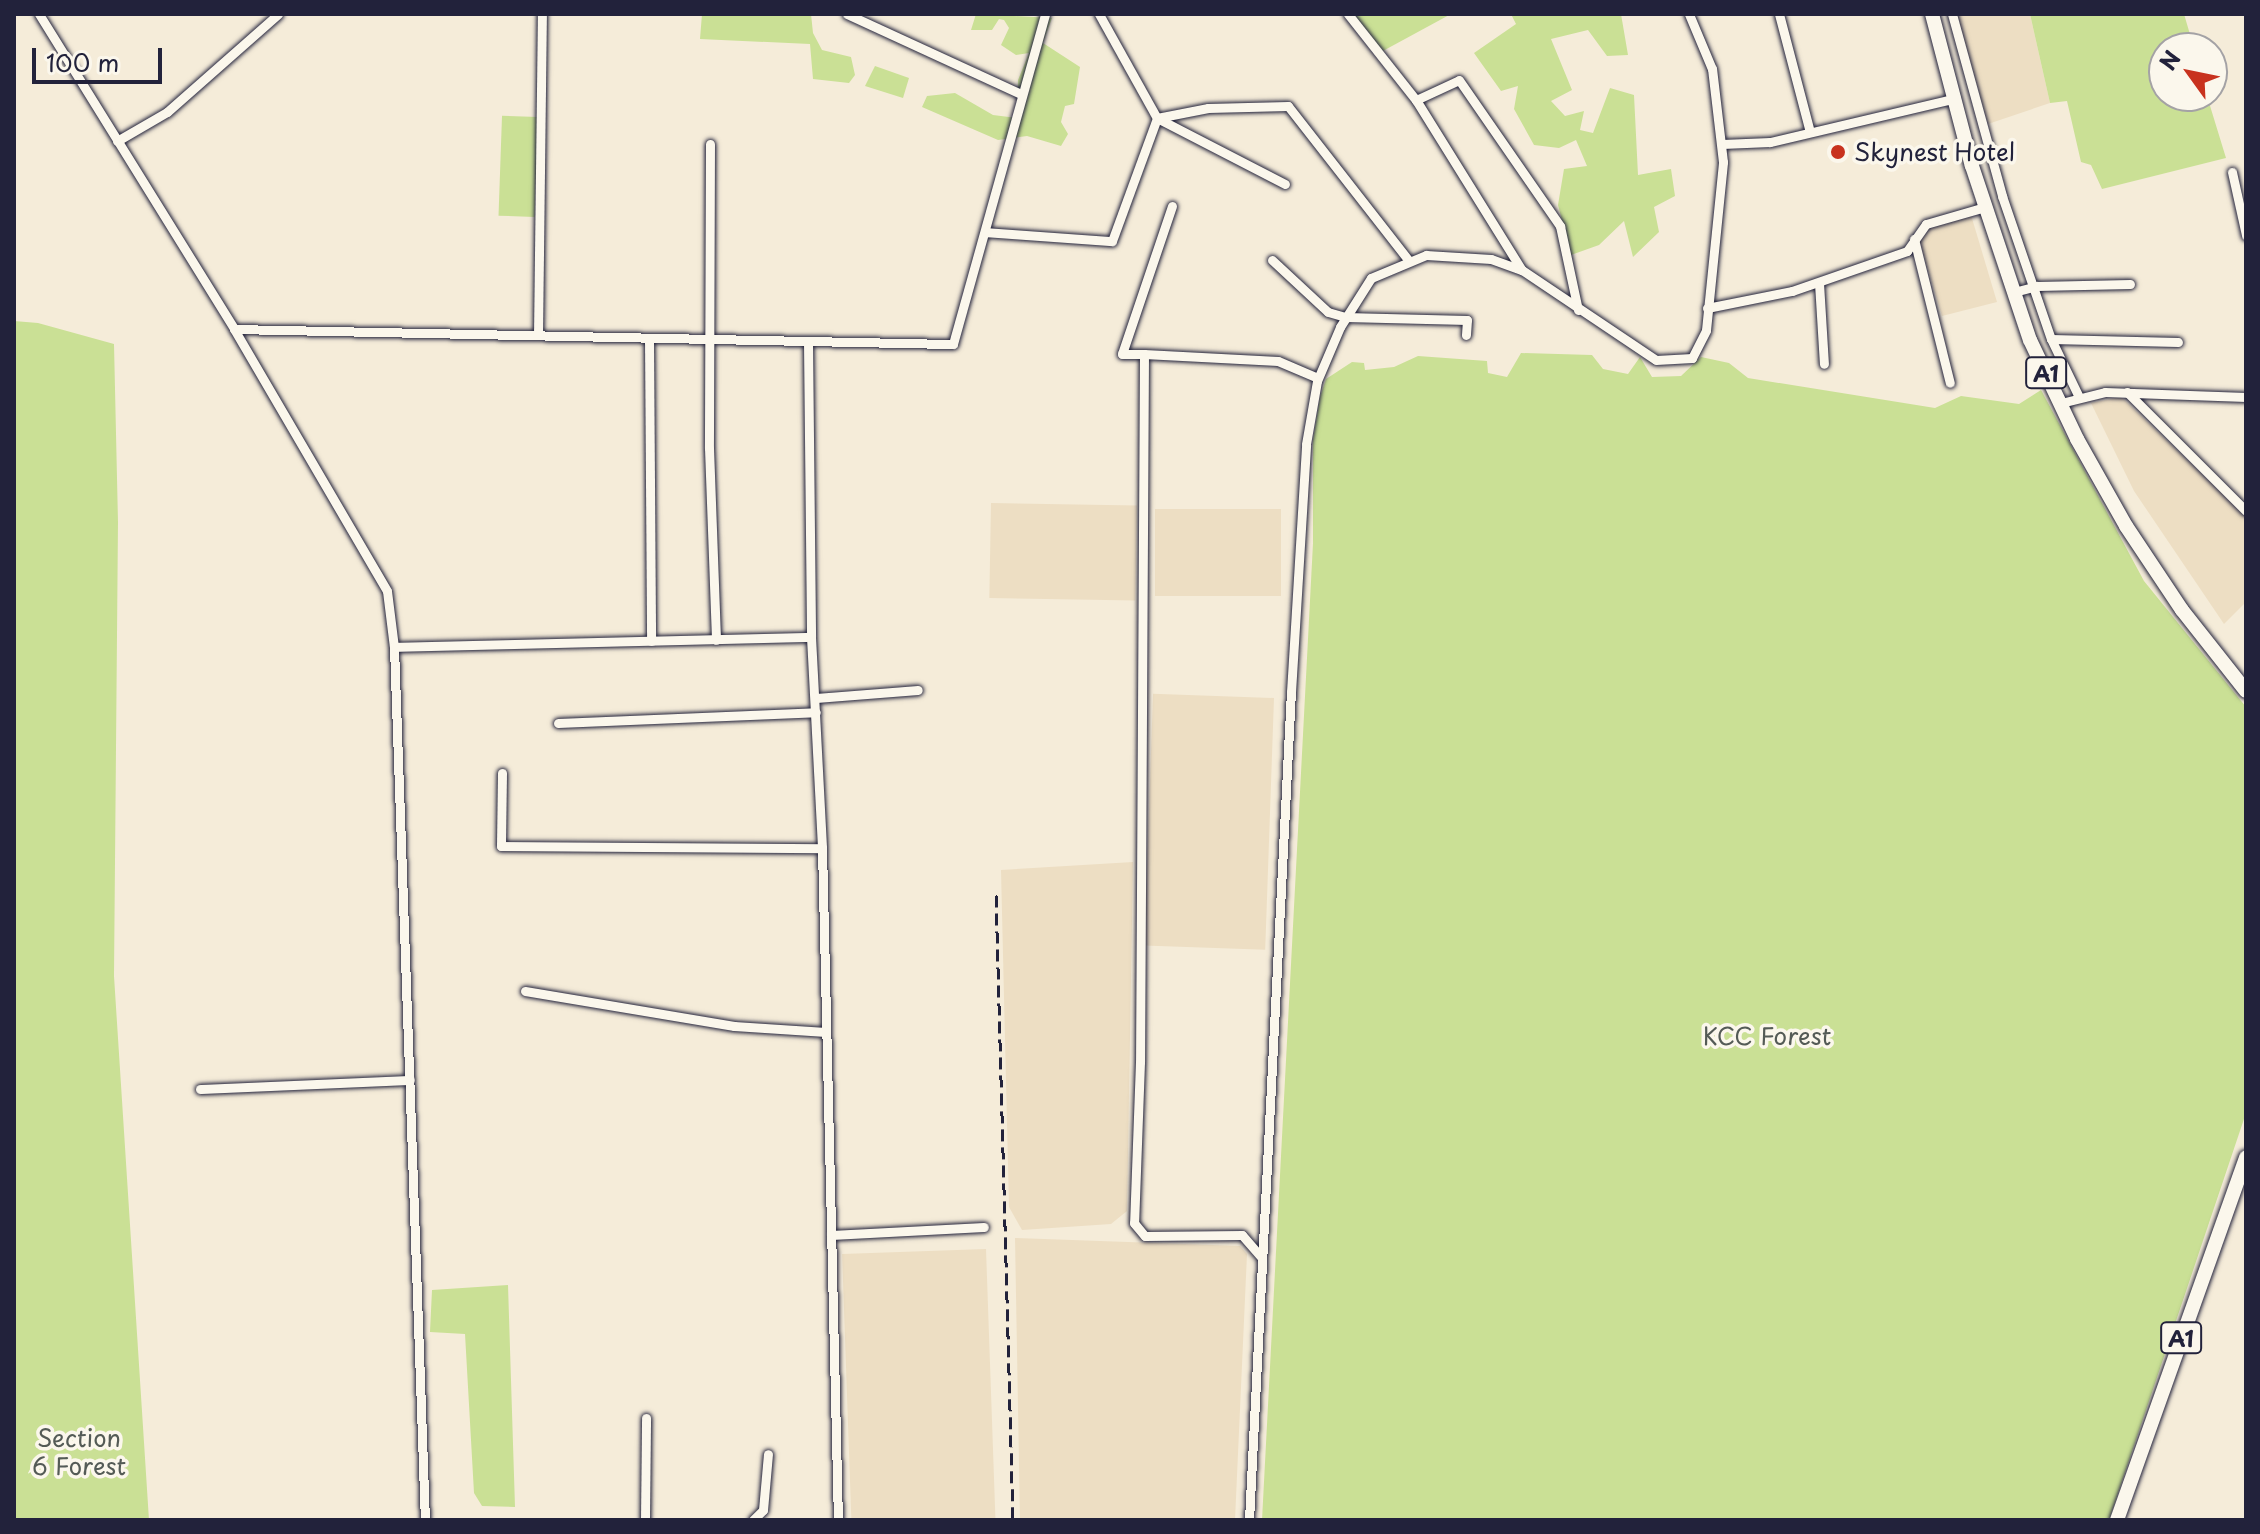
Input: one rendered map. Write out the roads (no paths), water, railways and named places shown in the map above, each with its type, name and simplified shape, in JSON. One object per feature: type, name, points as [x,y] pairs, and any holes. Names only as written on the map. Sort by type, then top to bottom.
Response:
[{"type":"highway","name":"A1","points":[[1932,14],[1985,207],[2014,292],[2061,403],[2097,479],[2145,557],[2246,691]]},
{"type":"highway","name":"A1","points":[[2117,1520],[2246,1157]]},
{"type":"street","points":[[39,14],[234,329],[383,579],[394,647],[425,1520]]},
{"type":"street","points":[[117,141],[167,112],[278,14]]},
{"type":"street","points":[[538,335],[542,14]]},
{"type":"street","points":[[847,14],[1019,93]]},
{"type":"street","points":[[234,329],[953,344],[985,232],[1019,93],[1045,14]]},
{"type":"street","points":[[1099,14],[1157,118],[1285,184]]},
{"type":"street","points":[[1348,14],[1416,100],[1522,270]]},
{"type":"street","points":[[1249,1520],[1306,444],[1318,378],[1345,317],[1371,278],[1426,255],[1465,255],[1522,270],[1578,310],[1666,363],[1692,358],[1700,350],[1707,308],[1720,215],[1722,144],[1712,69],[1689,14]]},
{"type":"street","points":[[1779,14],[1810,132]]},
{"type":"street","points":[[1952,14],[2030,288],[2078,395]]},
{"type":"street","points":[[1416,100],[1459,80],[1530,175],[1560,226],[1578,310]]},
{"type":"street","points":[[1722,144],[1742,147],[1956,98]]},
{"type":"street","points":[[1157,118],[1208,108],[1288,106],[1409,261]]},
{"type":"street","points":[[985,232],[1112,241],[1157,118]]},
{"type":"street","points":[[710,144],[716,640]]},
{"type":"street","points":[[2232,172],[2246,235]]},
{"type":"street","points":[[1172,206],[1122,354],[1278,361],[1318,378]]},
{"type":"street","points":[[1707,308],[1819,283],[1907,251],[1933,220],[1985,207]]},
{"type":"street","points":[[1914,239],[1950,383]]},
{"type":"street","points":[[1272,260],[1328,312],[1345,317],[1467,320],[1466,335]]},
{"type":"street","points":[[1819,283],[1824,364]]},
{"type":"street","points":[[2014,292],[2030,288],[2130,284]]},
{"type":"street","points":[[649,339],[651,641]]},
{"type":"street","points":[[2051,339],[2178,342]]},
{"type":"street","points":[[808,342],[811,637],[822,848],[838,1520]]},
{"type":"street","points":[[1144,354],[1140,1062],[1134,1223],[1145,1236],[1242,1235],[1261,1257]]},
{"type":"street","points":[[2061,403],[2078,395],[2127,392],[2246,397]]},
{"type":"street","points":[[2127,392],[2246,511]]},
{"type":"street","points":[[394,647],[811,637]]},
{"type":"street","points":[[816,698],[918,690]]},
{"type":"street","points":[[558,723],[816,712]]},
{"type":"street","points":[[502,773],[501,846],[822,848]]},
{"type":"street","points":[[525,991],[734,1026],[826,1032]]},
{"type":"street","points":[[200,1089],[410,1080]]},
{"type":"street","points":[[831,1235],[984,1227]]},
{"type":"street","points":[[645,1520],[646,1418]]},
{"type":"street","points":[[753,1520],[763,1510],[768,1454]]},
{"type":"railway","points":[[996,895],[1013,1520]]},
{"type":"place","name":"Skynest Hotel","points":[[1838,152]]},
{"type":"park label","name":"KCC Forest","points":[[1767,1036]]},
{"type":"park label","name":"Section 6 Forest","points":[[79,1452]]}]
